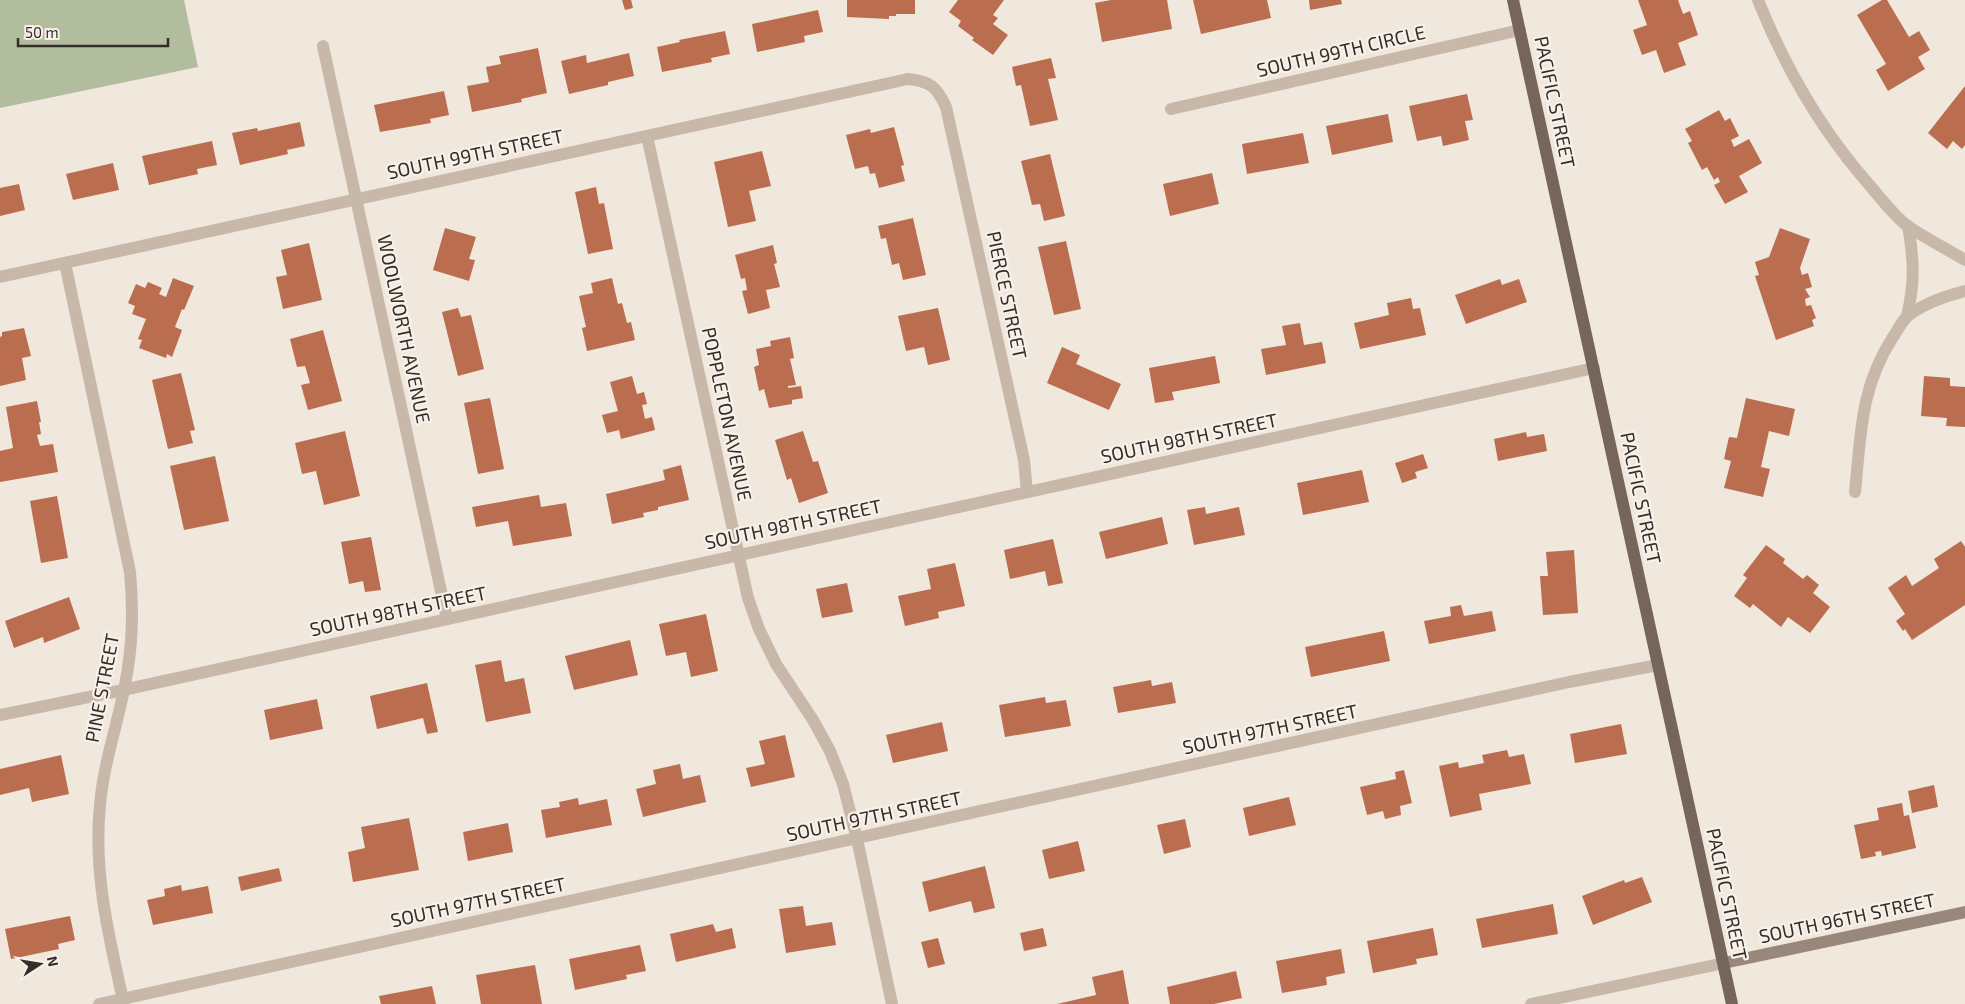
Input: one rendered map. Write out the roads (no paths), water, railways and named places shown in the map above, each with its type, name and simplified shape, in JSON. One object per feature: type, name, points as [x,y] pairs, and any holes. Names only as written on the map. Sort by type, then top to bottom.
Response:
[{"type":"main road","name":"PACIFIC STREET","points":[[1513,0],[1732,1004]]},
{"type":"street","points":[[1758,0],[1774,38],[1801,92],[1833,143],[1885,203],[1908,226],[1965,260]]},
{"type":"street","name":"SOUTH 99TH CIRCLE","points":[[1171,109],[1520,30]]},
{"type":"street","name":"WOOLWORTH AVENUE","points":[[323,46],[447,619]]},
{"type":"street","name":"SOUTH 99TH STREET","points":[[0,277],[908,79],[921,80],[934,87],[946,107]]},
{"type":"street","name":"PIERCE STREET","points":[[946,107],[1024,460],[1027,492]]},
{"type":"street","name":"POPPLETON AVENUE","points":[[648,136],[748,598],[758,629],[776,664],[813,720],[830,751],[843,784],[857,839],[892,1004]]},
{"type":"street","points":[[1856,492],[1862,415],[1868,389],[1890,342],[1907,316],[1912,294],[1914,275],[1908,226]]},
{"type":"street","name":"PINE STREET","points":[[64,263],[130,572],[132,625],[128,668],[103,775],[98,837],[105,914],[123,1002]]},
{"type":"street","points":[[1907,316],[1927,304],[1965,291]]},
{"type":"street","name":"SOUTH 98TH STREET","points":[[0,715],[123,690],[1594,368]]},
{"type":"street","name":"SOUTH 97TH STREET","points":[[99,1004],[123,1002],[1569,682],[1658,665]]},
{"type":"street","name":"SOUTH 96TH STREET","points":[[1531,1004],[1965,912]]}]
